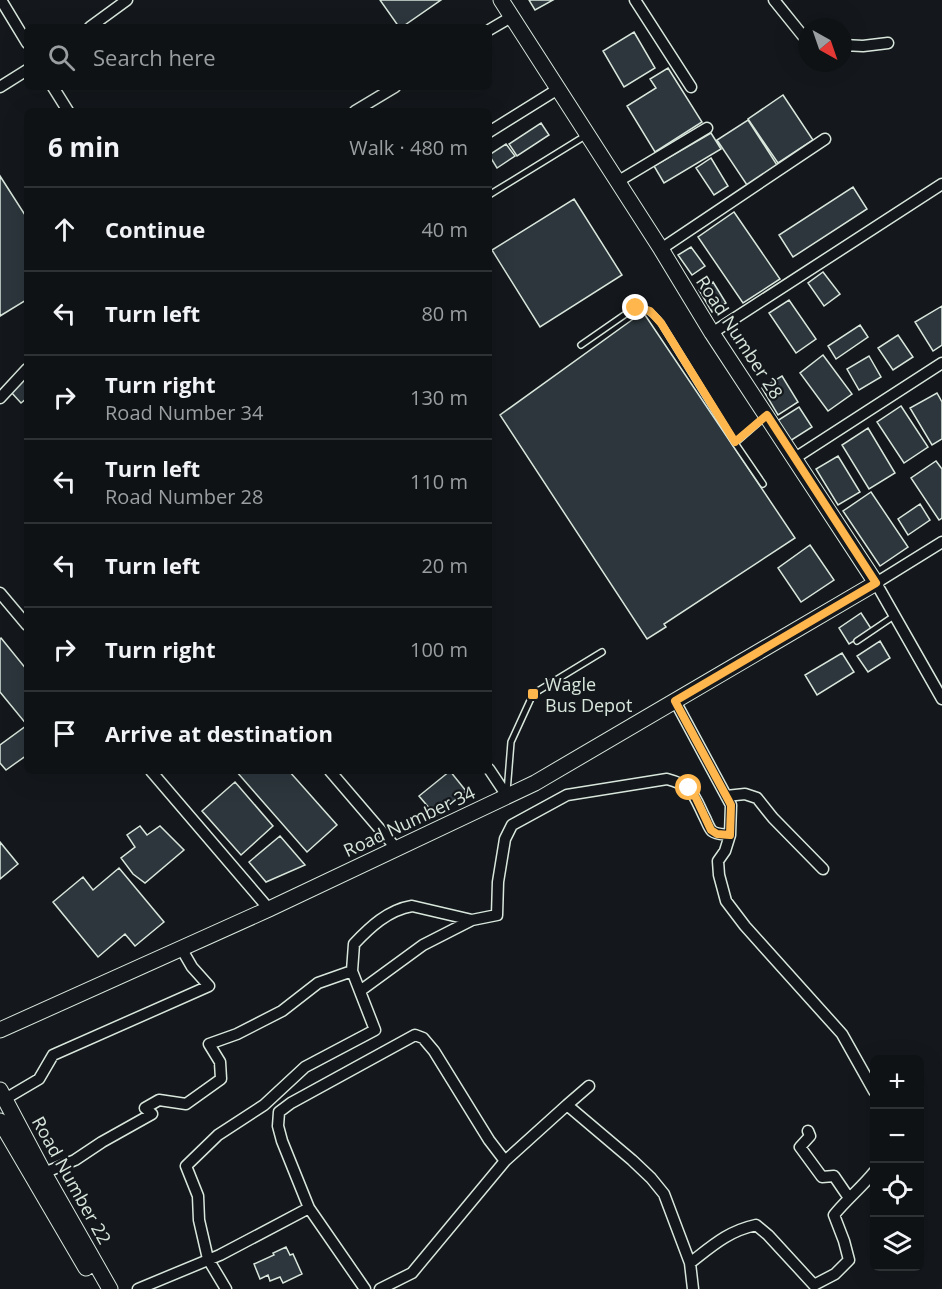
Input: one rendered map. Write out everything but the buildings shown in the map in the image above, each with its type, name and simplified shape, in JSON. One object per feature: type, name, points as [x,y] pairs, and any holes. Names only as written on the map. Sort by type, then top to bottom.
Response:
[{"type":"street","points":[[1,0],[24,38]]},
{"type":"street","points":[[94,24],[128,0]]},
{"type":"street","name":"Road Number 28","points":[[501,0],[661,249],[712,333],[876,583],[942,699]]},
{"type":"street","points":[[635,0],[691,87]]},
{"type":"street","points":[[774,0],[798,30]]},
{"type":"street","points":[[492,28],[511,16]]},
{"type":"street","points":[[852,45],[888,43]]},
{"type":"street","points":[[0,87],[24,72]]},
{"type":"street","points":[[492,130],[558,89]]},
{"type":"street","points":[[55,90],[66,108]]},
{"type":"street","points":[[360,108],[390,90]]},
{"type":"street","points":[[617,182],[707,128]]},
{"type":"street","points":[[661,249],[825,139]]},
{"type":"street","points":[[712,333],[942,184]]},
{"type":"street","points":[[795,458],[942,363]]},
{"type":"street","points":[[0,398],[24,372]]},
{"type":"street","name":"Road Number 34","points":[[0,1030],[269,909],[535,783],[942,542]]},
{"type":"street","points":[[0,593],[24,621]]},
{"type":"street","points":[[675,701],[731,805],[730,835],[725,851],[718,861],[726,901],[745,926],[842,1034],[870,1083]]},
{"type":"street","points":[[492,773],[507,796]]},
{"type":"street","points":[[154,774],[269,909]]},
{"type":"street","points":[[333,774],[396,848]]},
{"type":"street","points":[[360,991],[423,945],[472,920],[497,915],[498,882],[505,839],[512,825],[567,795],[667,779],[689,788],[711,830],[717,834],[730,835]]},
{"type":"street","points":[[726,796],[745,795],[757,798],[772,818],[823,869]]},
{"type":"street","points":[[226,1289],[208,1259],[199,1220],[198,1196],[186,1166],[218,1135],[264,1105],[305,1067],[375,1030],[352,971],[354,944],[370,927],[387,915],[412,906],[472,920]]},
{"type":"street","points":[[3,1095],[39,1079],[53,1055],[209,986],[192,967],[181,948]]},
{"type":"street","points":[[44,1173],[75,1160],[152,1114],[145,1108],[159,1100],[186,1104],[221,1079],[220,1062],[209,1044],[237,1034],[282,1011],[318,983],[352,971]]},
{"type":"street","points":[[365,1289],[309,1208],[282,1141],[278,1126],[279,1112],[291,1103],[415,1035],[423,1038],[434,1051],[489,1140],[505,1161]]},
{"type":"street","points":[[389,1287],[412,1273],[505,1161],[589,1086]]},
{"type":"street","name":"Road Number 22","points":[[3,1095],[110,1289]]},
{"type":"street","points":[[567,1105],[632,1160],[664,1194],[690,1263],[693,1289]]},
{"type":"street","name":"Road Number 22","points":[[0,1121],[98,1289]]},
{"type":"street","points":[[808,1131],[810,1136],[800,1147],[822,1177],[834,1176],[849,1198]]},
{"type":"street","points":[[690,1263],[729,1233],[756,1225],[768,1235],[814,1287],[835,1274],[849,1260],[834,1215],[870,1177]]},
{"type":"street","points":[[138,1289],[220,1255],[309,1208]]},
{"type":"lane","points":[[492,193],[587,135]]},
{"type":"lane","points":[[582,345],[630,311],[636,308],[650,311],[661,323],[763,484]]},
{"type":"lane","points":[[735,442],[767,415]]},
{"type":"lane","points":[[857,641],[894,616]]},
{"type":"lane","points":[[507,796],[511,742],[533,694],[602,652]]},
{"type":"place","name":"Wagle Bus Depot","points":[[533,694]]},
{"type":"route","points":[[636,308],[650,311],[661,323],[735,442],[767,415],[876,583],[675,701],[731,805],[730,835],[717,834],[711,830],[689,788]]}]
